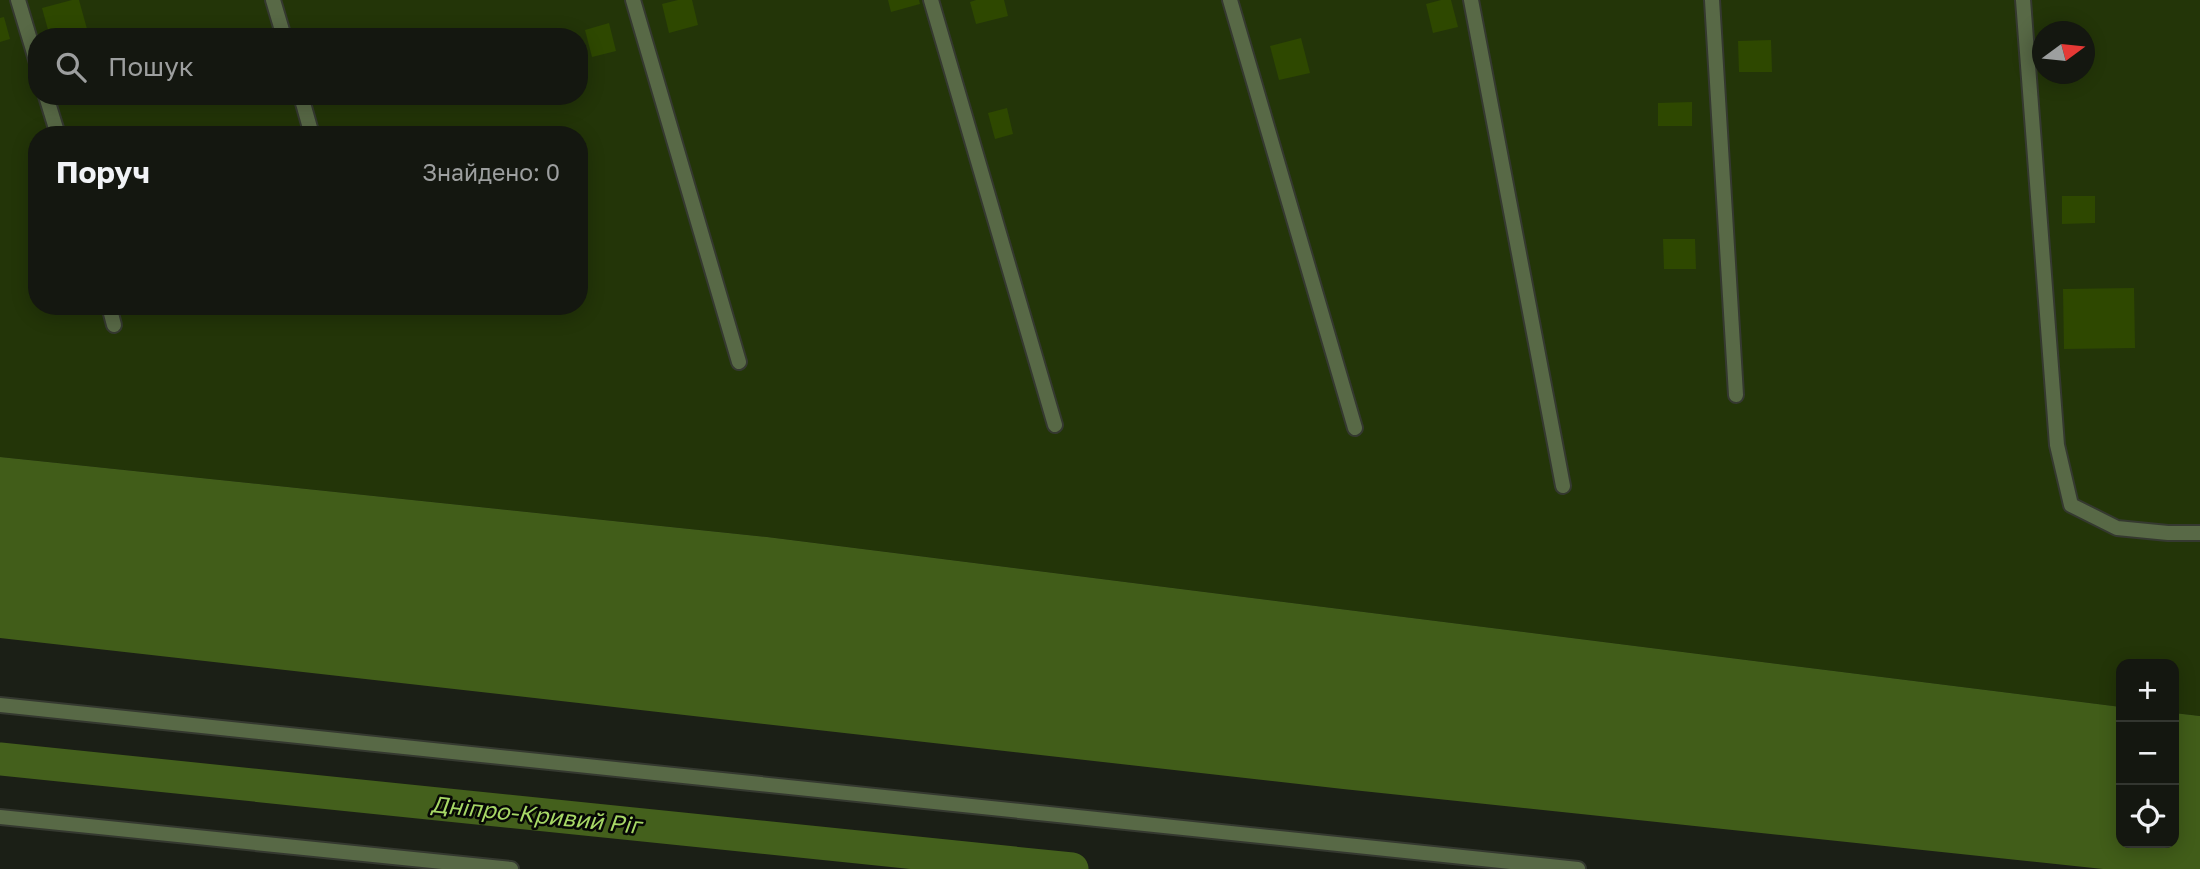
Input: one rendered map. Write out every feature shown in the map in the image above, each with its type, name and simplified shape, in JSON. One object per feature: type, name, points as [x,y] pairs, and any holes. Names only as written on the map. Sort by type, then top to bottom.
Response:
[{"type":"street","points":[[18,0],[28,33]]},
{"type":"street","points":[[273,0],[281,28]]},
{"type":"street","points":[[633,0],[738,362]]},
{"type":"street","points":[[931,0],[1055,425]]},
{"type":"street","points":[[1230,0],[1355,428]]},
{"type":"street","points":[[1471,0],[1563,486]]},
{"type":"street","points":[[1712,0],[1736,395]]},
{"type":"street","points":[[2023,0],[2057,445],[2071,505],[2117,528],[2200,533]]},
{"type":"street","points":[[50,105],[55,126]]},
{"type":"street","points":[[304,105],[309,126]]},
{"type":"street","points":[[111,315],[114,325]]},
{"type":"street","points":[[0,705],[1578,869]]},
{"type":"street","points":[[0,817],[511,869]]},
{"type":"green space","points":[[0,0],[2200,0],[2200,716],[2179,714],[2179,659],[2116,659],[2116,706],[767,537],[0,457]]},
{"type":"green space","points":[[0,457],[767,537],[2116,706],[2116,848],[2179,848],[2179,714],[2200,716],[2200,869],[2103,869],[1343,789],[0,638]]},
{"type":"building","points":[[79,0],[87,28],[48,28],[42,8]]},
{"type":"building","points":[[692,0],[698,25],[669,33],[662,4]]},
{"type":"building","points":[[888,0],[919,0],[920,4],[891,12]]},
{"type":"building","points":[[1004,0],[1008,16],[976,24],[970,2]]},
{"type":"building","points":[[1451,0],[1458,27],[1433,33],[1426,4]]},
{"type":"building","points":[[4,17],[10,39],[0,42],[0,18]]},
{"type":"building","points":[[609,23],[616,51],[592,57],[588,29]]},
{"type":"building","points":[[1301,38],[1310,73],[1279,80],[1270,46]]},
{"type":"building","points":[[1771,40],[1772,72],[1739,72],[1738,41]]},
{"type":"building","points":[[1692,102],[1692,126],[1658,126],[1658,103]]},
{"type":"building","points":[[1007,108],[1013,134],[995,139],[988,113]]},
{"type":"building","points":[[2062,196],[2095,196],[2095,223],[2062,224]]},
{"type":"building","points":[[1663,239],[1695,239],[1696,269],[1664,269]]},
{"type":"building","points":[[2134,288],[2135,348],[2064,349],[2063,289]]},
{"type":"waterway","name":"Дніпро-Кривий Ріг","points":[[0,759],[1072,869]]}]
